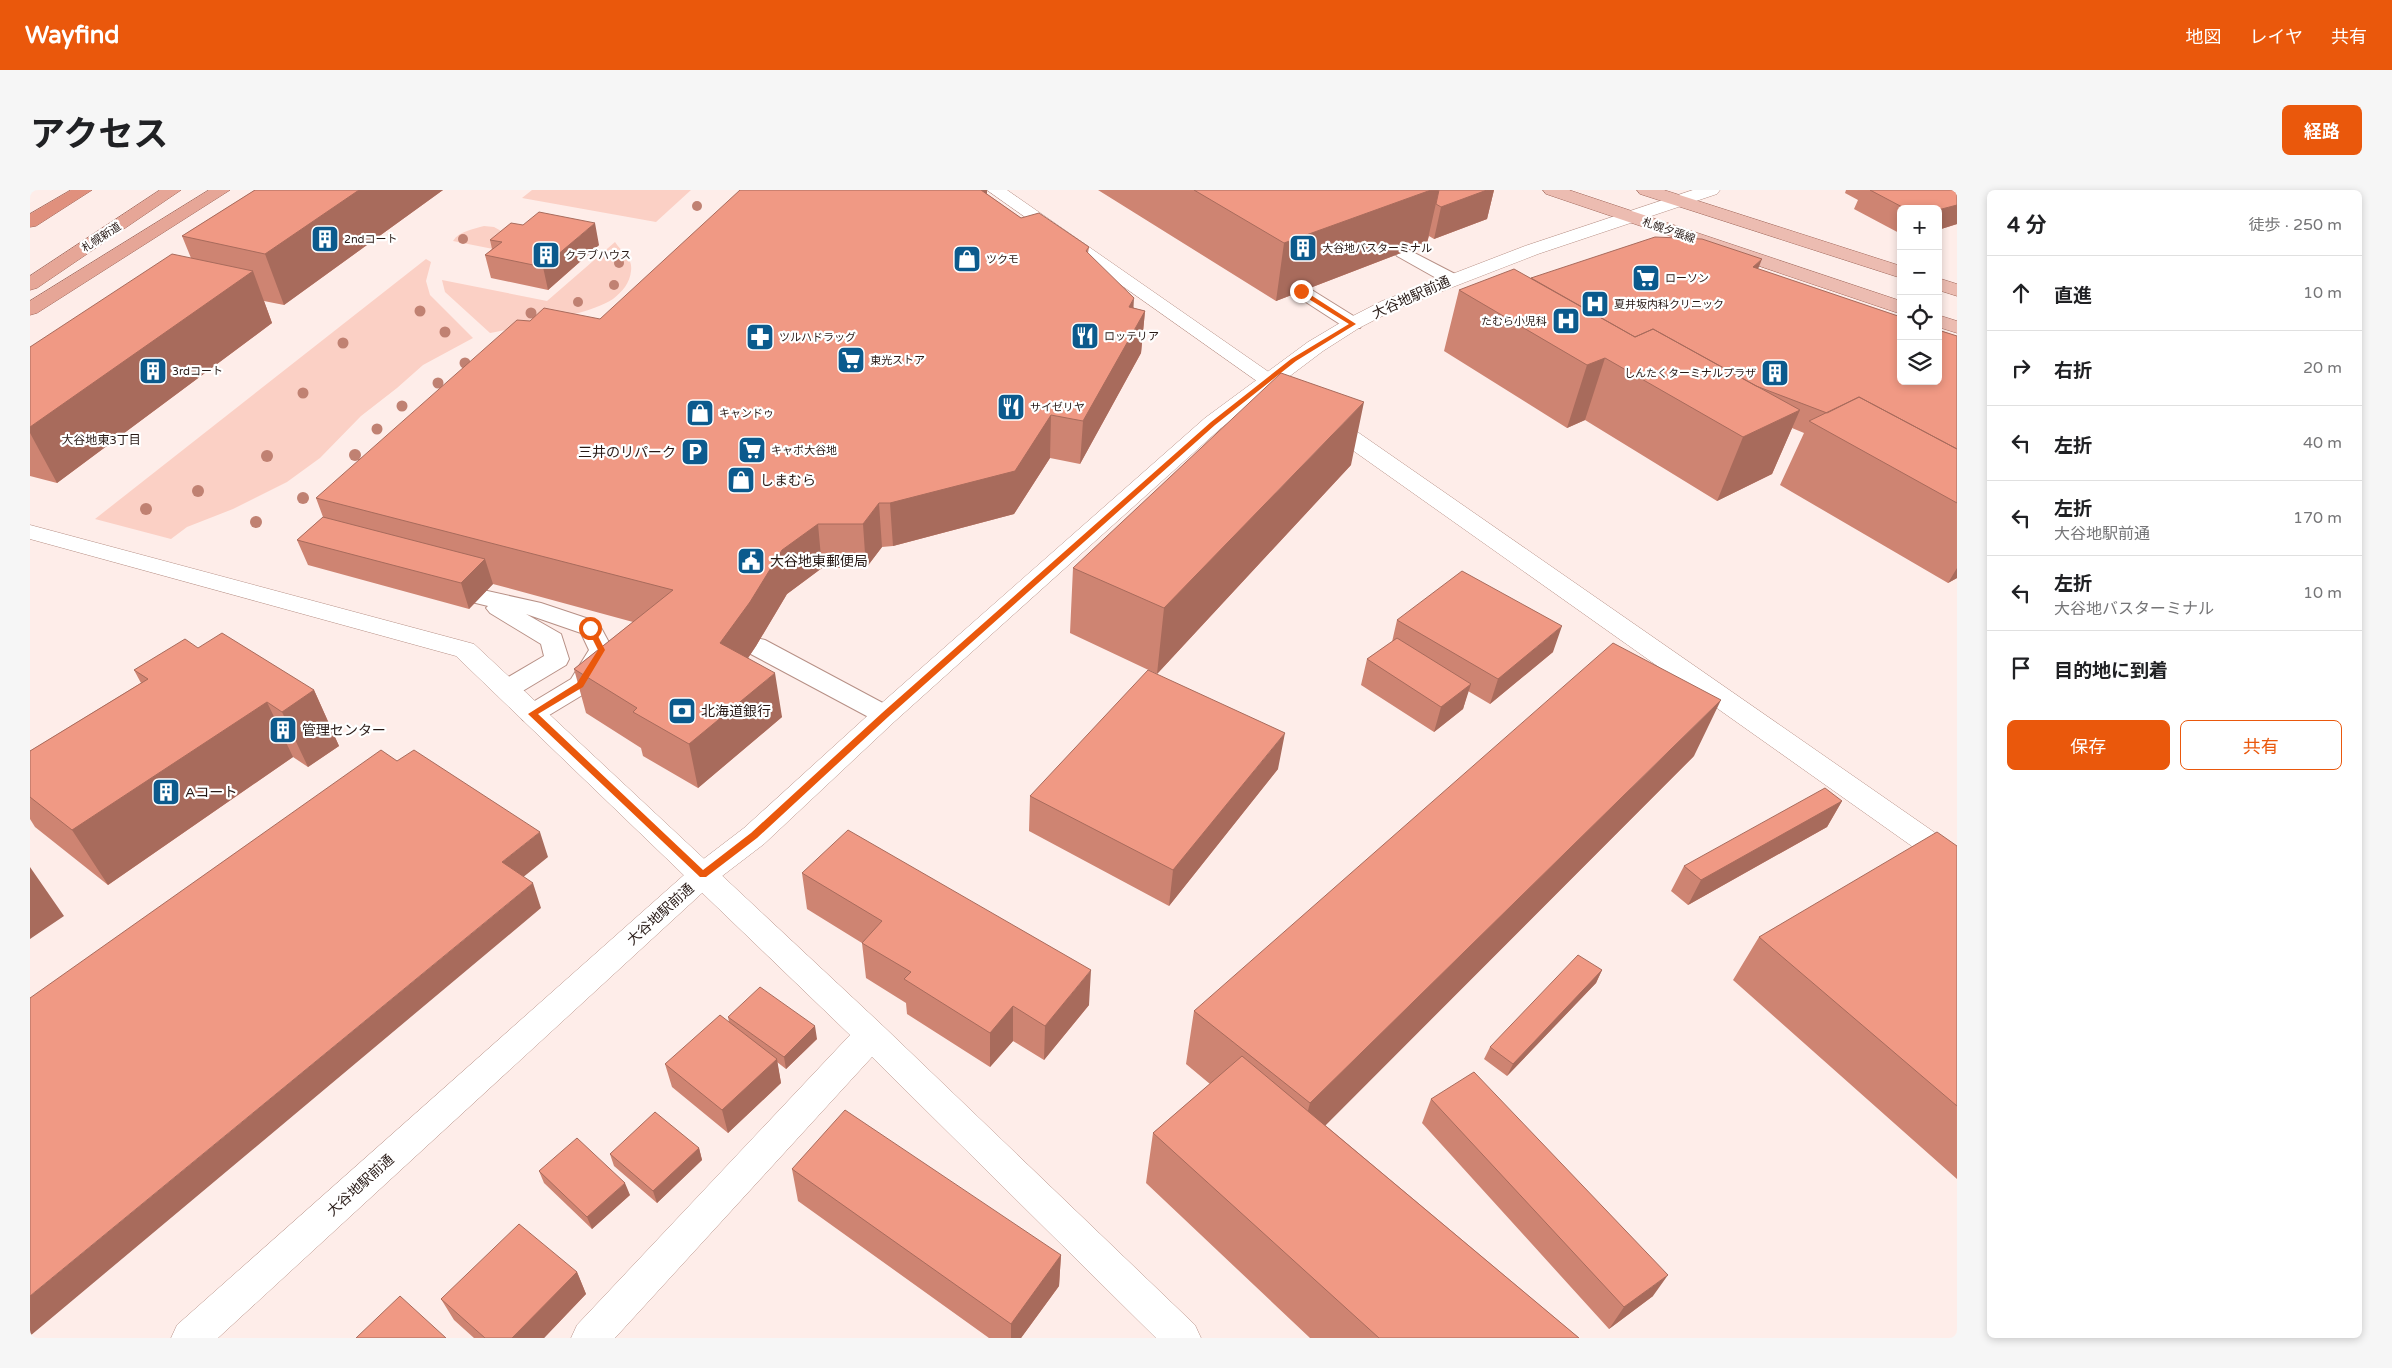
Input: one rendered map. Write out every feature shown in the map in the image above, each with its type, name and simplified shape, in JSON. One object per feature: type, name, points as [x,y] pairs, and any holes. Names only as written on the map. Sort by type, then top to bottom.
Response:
[{"type":"highway","points":[[30,222],[83,190]]},
{"type":"highway","name":"札幌新道","points":[[30,284],[172,190]]},
{"type":"highway","points":[[30,309],[221,190]]},
{"type":"main road","name":"札幌夕張線","points":[[1552,190],[1897,307]]},
{"type":"main road","points":[[1646,190],[1897,271]]},
{"type":"main road","points":[[1942,285],[1957,290]]},
{"type":"main road","points":[[1942,321],[1957,327]]},
{"type":"street","points":[[996,190],[1957,863]]},
{"type":"street","name":"大谷地駅前通","points":[[190,1338],[703,875],[754,836],[885,715],[1213,423],[1293,360],[1353,324],[1451,279],[1711,190]]},
{"type":"street","points":[[30,532],[465,650],[871,1035],[1182,1338]]},
{"type":"street","points":[[590,1338],[871,1035]]},
{"type":"lane","points":[[1403,252],[1451,279]]},
{"type":"lane","points":[[1301,291],[1353,324]]},
{"type":"lane","points":[[426,584],[480,598],[532,608],[590,628],[602,650],[580,685],[532,714]]},
{"type":"lane","points":[[480,598],[552,640],[557,659],[507,689]]},
{"type":"lane","points":[[756,646],[885,715]]},
{"type":"shaded area","points":[[532,190],[691,190],[656,222],[522,198]]},
{"type":"shaded area","points":[[484,226],[494,227],[503,232],[493,249],[453,241],[471,229]]},
{"type":"shaded area","points":[[615,242],[630,262],[631,271],[627,283],[613,299],[603,305],[572,315],[490,333],[445,292],[442,280],[547,301]]},
{"type":"shaded area","points":[[426,259],[431,262],[426,281],[430,295],[473,338],[423,365],[361,416],[320,458],[287,482],[233,509],[187,527],[171,539],[95,519]]},
{"type":"building","points":[[255,190],[359,190],[265,254],[182,236]]},
{"type":"building","name":"三井のリパーク","points":[[740,190],[981,190],[1021,218],[1039,213],[1089,247],[1086,251],[1134,298],[1129,307],[1145,311],[1083,421],[1051,415],[1015,471],[890,503],[879,503],[863,524],[818,524],[782,550],[750,602],[720,643],[775,673],[689,744],[633,712],[637,708],[574,669],[673,590],[316,498],[517,320],[530,321],[544,308],[600,319]]},
{"type":"building","points":[[1194,190],[1431,190],[1284,243]]},
{"type":"building","points":[[1439,190],[1487,190],[1441,207],[1436,204]]},
{"type":"building","points":[[1870,190],[1957,190],[1957,205],[1942,209],[1942,205],[1898,205]]},
{"type":"building","points":[[539,212],[595,223],[543,267],[485,255],[502,242],[490,240],[511,223],[523,225]]},
{"type":"building","name":"しんたくターミナルプラザ","points":[[1655,237],[1702,239],[1762,259],[1753,267],[1897,316],[1897,385],[1942,385],[1942,331],[1957,336],[1957,449],[1859,397],[1827,413],[1756,386],[1653,329],[1635,337],[1531,278]]},
{"type":"building","points":[[172,254],[253,271],[30,427],[30,347]]},
{"type":"building","points":[[1514,269],[1635,337],[1653,329],[1800,410],[1743,437],[1605,358],[1587,365],[1459,290]]},
{"type":"building","points":[[1281,373],[1364,402],[1164,608],[1073,568]]},
{"type":"building","points":[[1859,397],[1957,449],[1957,503],[1809,421]]},
{"type":"building","points":[[323,517],[485,559],[461,583],[297,540]]},
{"type":"building","points":[[1462,571],[1562,626],[1498,679],[1397,620]]},
{"type":"building","points":[[222,633],[314,690],[282,712],[267,702],[72,830],[30,797],[30,751],[148,679],[134,670],[185,639],[198,648]]},
{"type":"building","points":[[1397,638],[1471,684],[1441,707],[1367,659]]},
{"type":"building","points":[[1613,643],[1721,700],[1310,1103],[1194,1011]]},
{"type":"building","points":[[1148,670],[1285,733],[1173,870],[1030,796]]},
{"type":"building","points":[[381,750],[397,761],[414,750],[540,832],[502,862],[533,883],[30,1296],[30,998]]},
{"type":"building","points":[[1825,788],[1842,801],[1701,880],[1684,866]]},
{"type":"building","points":[[848,830],[1091,970],[1045,1026],[1013,1006],[990,1033],[904,979],[911,972],[862,943],[882,921],[802,873]]},
{"type":"building","points":[[1937,832],[1957,846],[1957,1106],[1759,937]]},
{"type":"building","points":[[1578,955],[1602,970],[1513,1064],[1490,1047]]},
{"type":"building","points":[[760,987],[815,1026],[784,1057],[728,1017]]},
{"type":"building","points":[[720,1015],[777,1059],[722,1110],[665,1064]]},
{"type":"building","points":[[1242,1056],[1579,1338],[1379,1338],[1153,1133]]},
{"type":"building","points":[[1474,1072],[1668,1275],[1624,1307],[1431,1099]]},
{"type":"building","points":[[845,1110],[1061,1255],[1011,1324],[792,1169]]},
{"type":"building","points":[[655,1112],[699,1148],[653,1191],[610,1154]]},
{"type":"building","points":[[577,1138],[625,1183],[587,1217],[539,1171]]},
{"type":"building","points":[[519,1224],[577,1272],[512,1338],[485,1338],[441,1299]]},
{"type":"building","points":[[400,1296],[446,1338],[356,1338]]},
{"type":"place","name":"2ndコート","points":[[325,239]]},
{"type":"place","name":"大谷地バスターミナル","points":[[1303,248]]},
{"type":"place","name":"クラブハウス","points":[[546,255]]},
{"type":"place","name":"ツクモ","points":[[967,259]]},
{"type":"place","name":"ローソン","points":[[1646,278]]},
{"type":"place","name":"夏井坂内科クリニック","points":[[1595,304]]},
{"type":"place","name":"たむら小児科","points":[[1566,321]]},
{"type":"place","name":"ロッテリア","points":[[1085,336]]},
{"type":"place","name":"ツルハドラッグ","points":[[760,337]]},
{"type":"place","name":"東光ストア","points":[[851,360]]},
{"type":"place","name":"3rdコート","points":[[153,371]]},
{"type":"place","name":"しんたくターミナルプラザ","points":[[1775,373]]},
{"type":"place","name":"サイゼリヤ","points":[[1011,407]]},
{"type":"place","name":"キャンドゥ","points":[[700,413]]},
{"type":"place","name":"キャポ大谷地","points":[[752,450]]},
{"type":"place","name":"三井のリパーク","points":[[695,452]]},
{"type":"place","name":"しまむら","points":[[741,480]]},
{"type":"place","name":"大谷地東郵便局","points":[[751,561]]},
{"type":"place","name":"北海道銀行","points":[[682,711]]},
{"type":"place","name":"管理センター","points":[[283,730]]},
{"type":"place","name":"Aコート","points":[[166,792]]},
{"type":"district","name":"大谷地東3丁目","points":[[101,440]]},
{"type":"route","points":[[590,628],[602,650],[580,685],[532,714],[703,875],[754,836],[885,715],[1213,423],[1293,360],[1353,324],[1301,291]]}]
